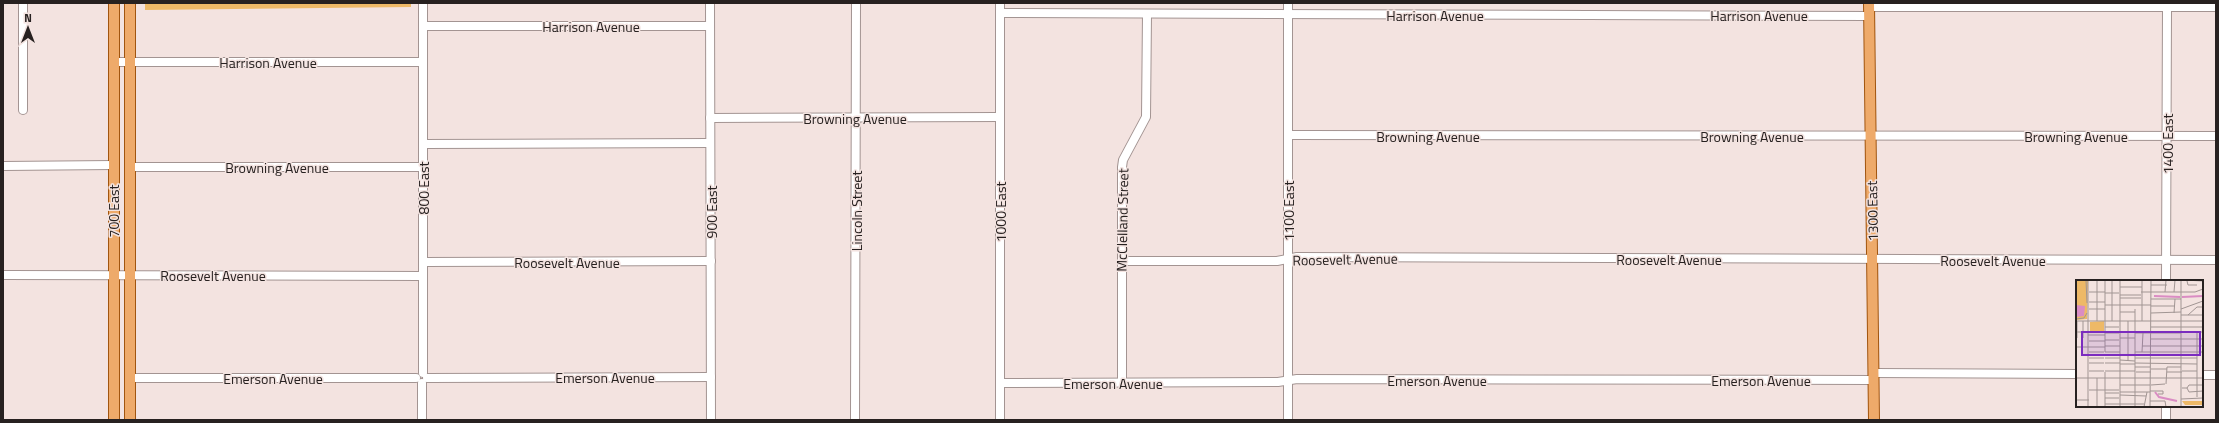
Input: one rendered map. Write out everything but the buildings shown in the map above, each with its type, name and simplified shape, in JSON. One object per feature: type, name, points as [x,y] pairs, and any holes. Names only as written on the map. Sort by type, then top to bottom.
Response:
[{"type":"main road","name":"700 East","points":[[114,3],[114,420]]},
{"type":"main road","name":"700 East","points":[[130,3],[130,420]]},
{"type":"main road","name":"1300 East","points":[[1869,9],[1874,420]]},
{"type":"street","points":[[23,110],[24,3]]},
{"type":"street","name":"800 East","points":[[422,420],[423,3]]},
{"type":"street","name":"900 East","points":[[710,3],[711,420]]},
{"type":"street","name":"Lincoln Street","points":[[855,420],[856,3]]},
{"type":"street","name":"1000 East","points":[[1000,3],[1000,420]]},
{"type":"street","name":"1100 East","points":[[1288,3],[1288,420]]},
{"type":"street","name":"Harrison Avenue","points":[[1000,12],[1288,15],[2155,5],[2168,7],[2216,7]]},
{"type":"street","name":"1400 East","points":[[2166,280],[2168,7]]},
{"type":"street","name":"McClelland Street","points":[[1122,383],[1122,163],[1146,117],[1146,14]]},
{"type":"street","name":"Harrison Avenue","points":[[423,26],[710,26]]},
{"type":"street","name":"Harrison Avenue","points":[[114,62],[423,62]]},
{"type":"street","name":"Browning Avenue","points":[[710,118],[1000,117]]},
{"type":"street","name":"Browning Avenue","points":[[1288,136],[2216,136]]},
{"type":"street","points":[[423,144],[710,143]]},
{"type":"street","points":[[3,166],[113,165]]},
{"type":"street","name":"Browning Avenue","points":[[130,167],[423,167]]},
{"type":"street","name":"Roosevelt Avenue","points":[[1122,262],[1277,261],[1304,257],[2216,260]]},
{"type":"street","name":"Roosevelt Avenue","points":[[423,262],[711,261]]},
{"type":"street","name":"Roosevelt Avenue","points":[[3,275],[423,276]]},
{"type":"street","name":"Emerson Avenue","points":[[1000,383],[2076,374]]},
{"type":"street","points":[[2203,375],[2216,375]]},
{"type":"street","name":"Emerson Avenue","points":[[130,378],[711,377]]},
{"type":"street","points":[[2166,407],[2166,420]]},
{"type":"shaded area","points":[[145,3],[411,3],[411,7],[145,10]]}]
